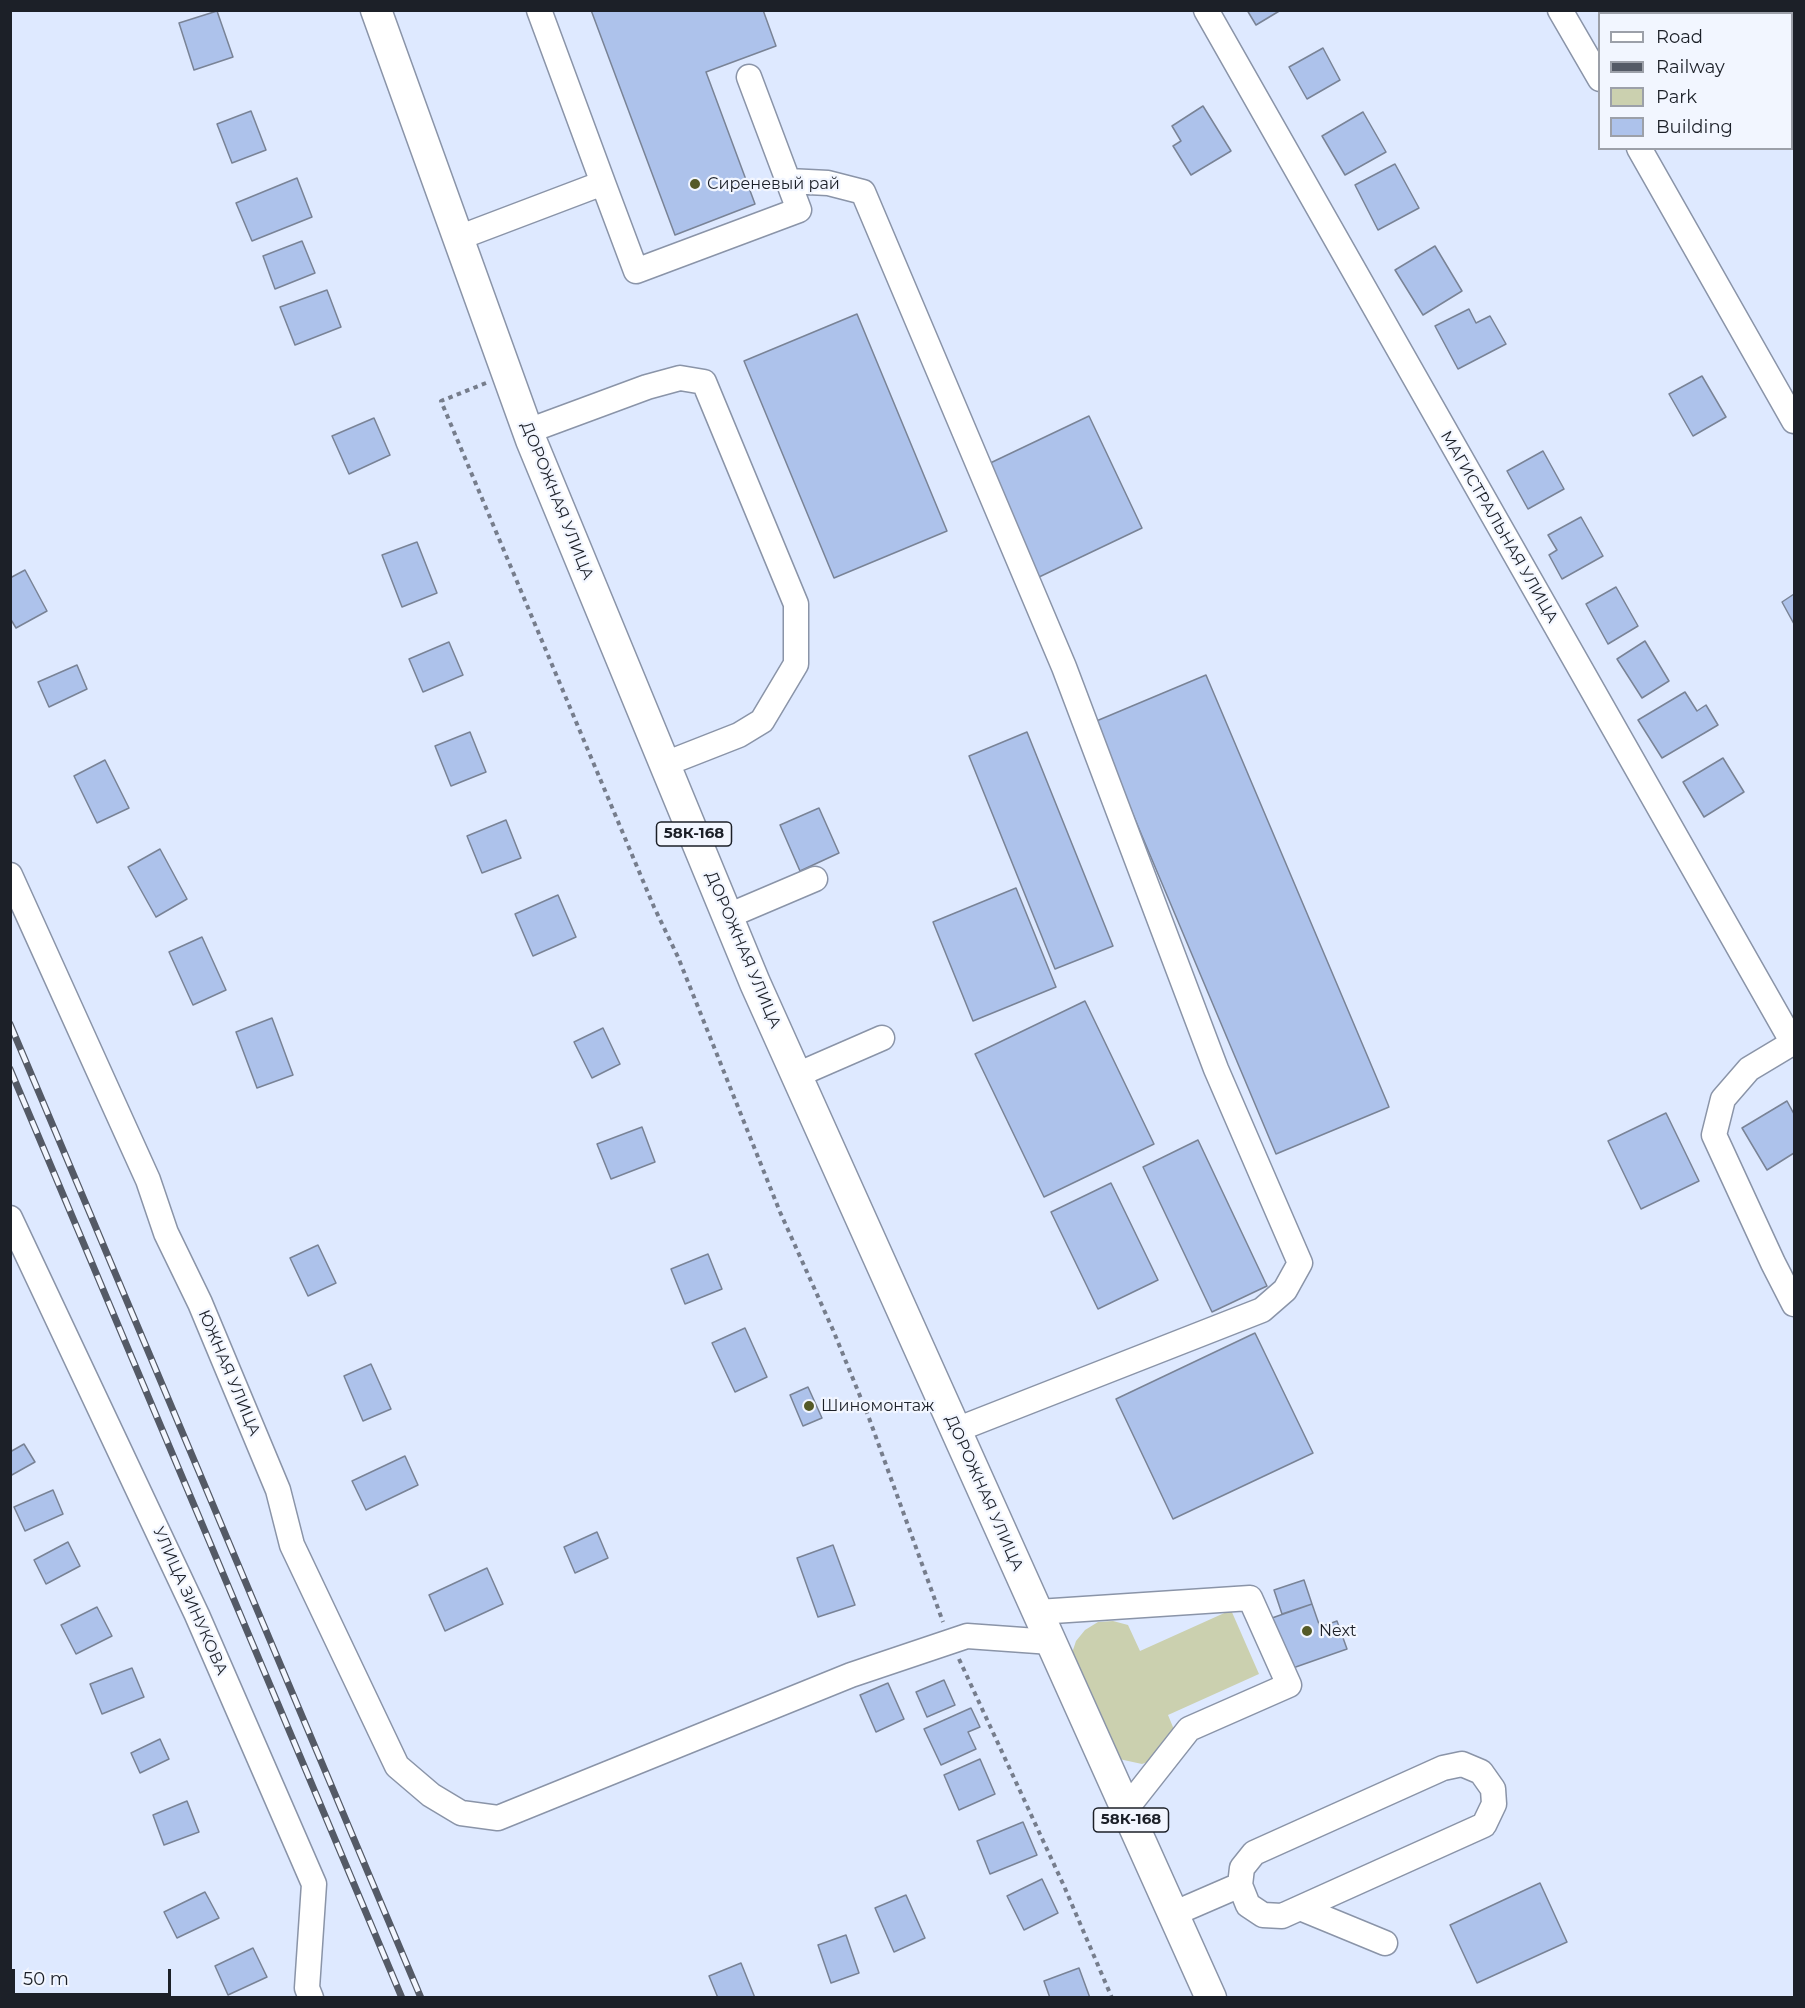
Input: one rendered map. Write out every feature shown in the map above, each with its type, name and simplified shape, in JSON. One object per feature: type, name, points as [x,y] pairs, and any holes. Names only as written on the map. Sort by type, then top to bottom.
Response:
[{"type":"main road","name":"ДОРОЖНАЯ УЛИЦА","points":[[375,10],[528,431],[665,764],[797,1076],[1051,1642]]},
{"type":"main road","name":"58К-168","points":[[1051,1642],[1211,1998]]},
{"type":"street","points":[[539,10],[636,271],[799,210],[749,77]]},
{"type":"street","name":"МАГИСТРАЛЬНАЯ УЛИЦА","points":[[1206,10],[1794,1043]]},
{"type":"street","points":[[1560,10],[1598,77]]},
{"type":"street","points":[[1640,150],[1794,421]]},
{"type":"street","points":[[788,180],[828,183],[863,192],[1064,667],[1216,1069],[1300,1263],[1285,1290],[1262,1310],[956,1430]]},
{"type":"street","points":[[458,238],[603,183]]},
{"type":"street","points":[[528,431],[669,381],[680,378],[704,382],[796,604],[796,664],[762,721],[739,735],[665,764]]},
{"type":"street","name":"ЮЖНАЯ УЛИЦА","points":[[10,875],[148,1180],[166,1233],[200,1303],[278,1490],[292,1545],[397,1766],[431,1795],[461,1813],[498,1818],[851,1675],[951,1642]]},
{"type":"street","points":[[728,916],[815,879]]},
{"type":"street","points":[[797,1076],[882,1038]]},
{"type":"street","points":[[1794,1043],[1749,1069],[1723,1099],[1714,1136],[1794,1304]]},
{"type":"street","name":"УЛИЦА ЗИНУКОВА","points":[[10,1218],[197,1615],[314,1884],[307,1988],[311,1998]]},
{"type":"street","points":[[1038,1612],[1250,1598],[1289,1685],[1190,1729],[1126,1809]]},
{"type":"street","points":[[951,1642],[967,1636],[1051,1642]]},
{"type":"street","points":[[1462,1764],[1481,1772],[1493,1789],[1494,1804],[1484,1825],[1282,1916],[1263,1915],[1248,1905],[1240,1885],[1242,1869],[1254,1853],[1443,1768],[1462,1764]]},
{"type":"street","points":[[1173,1914],[1240,1885]]},
{"type":"street","points":[[1300,1908],[1385,1943]]},
{"type":"path","points":[[490,381],[441,401],[654,907],[678,957],[780,1212],[833,1330],[869,1418],[951,1642],[1065,1887],[1112,1998]]},
{"type":"green space","points":[[1231,1610],[1259,1674],[1168,1715],[1175,1732],[1153,1760],[1142,1764],[1119,1759],[1071,1656],[1076,1641],[1085,1630],[1098,1622],[1113,1621],[1128,1625],[1140,1651]]},
{"type":"building","points":[[591,10],[763,10],[776,46],[706,72],[755,204],[675,235]]},
{"type":"building","points":[[1247,10],[1281,10],[1256,25]]},
{"type":"building","points":[[1782,10],[1794,10],[1794,25],[1793,12]]},
{"type":"building","points":[[217,11],[233,57],[194,70],[179,23]]},
{"type":"building","points":[[1323,48],[1340,80],[1307,99],[1289,67]]},
{"type":"building","points":[[1203,106],[1231,151],[1191,175],[1173,146],[1181,141],[1172,126]]},
{"type":"building","points":[[251,111],[266,150],[232,163],[217,124]]},
{"type":"building","points":[[1363,112],[1386,152],[1345,175],[1322,136]]},
{"type":"building","points":[[1395,164],[1419,208],[1378,230],[1355,185]]},
{"type":"building","points":[[297,178],[312,217],[252,241],[236,203]]},
{"type":"building","points":[[302,241],[315,273],[275,289],[263,256]]},
{"type":"building","points":[[1435,246],[1462,291],[1423,315],[1395,270]]},
{"type":"building","points":[[327,290],[341,327],[295,345],[280,307]]},
{"type":"building","points":[[1469,309],[1476,323],[1490,316],[1506,344],[1458,369],[1435,326]]},
{"type":"building","points":[[857,314],[947,531],[834,578],[744,361]]},
{"type":"building","points":[[1702,376],[1726,417],[1693,436],[1669,394]]},
{"type":"building","points":[[1089,416],[1142,528],[1037,578],[984,466]]},
{"type":"building","points":[[374,418],[390,455],[349,474],[332,436]]},
{"type":"building","points":[[1543,451],[1564,489],[1528,509],[1507,471]]},
{"type":"building","points":[[1581,517],[1603,556],[1562,579],[1549,555],[1557,550],[1548,535]]},
{"type":"building","points":[[417,542],[437,593],[402,607],[382,555]]},
{"type":"building","points":[[25,570],[47,611],[16,628],[10,618],[10,578]]},
{"type":"building","points":[[1616,587],[1638,626],[1608,644],[1586,604]]},
{"type":"building","points":[[1794,594],[1794,624],[1782,602]]},
{"type":"building","points":[[1645,641],[1669,681],[1642,698],[1617,659]]},
{"type":"building","points":[[449,642],[463,675],[423,692],[409,659]]},
{"type":"building","points":[[77,665],[87,689],[49,707],[38,682]]},
{"type":"building","points":[[1206,675],[1389,1107],[1276,1154],[1094,722]]},
{"type":"building","points":[[1685,692],[1697,711],[1706,705],[1718,725],[1662,758],[1638,720]]},
{"type":"building","points":[[470,732],[486,772],[451,786],[435,746]]},
{"type":"building","points":[[1027,732],[1113,946],[1055,969],[969,756]]},
{"type":"building","points":[[1723,758],[1744,792],[1704,817],[1683,782]]},
{"type":"building","points":[[105,760],[129,808],[97,823],[74,776]]},
{"type":"building","points":[[819,808],[839,853],[800,871],[780,825]]},
{"type":"building","points":[[506,820],[521,858],[482,873],[467,836]]},
{"type":"building","points":[[160,849],[187,899],[156,917],[128,867]]},
{"type":"building","points":[[1016,888],[1056,987],[973,1021],[933,922]]},
{"type":"building","points":[[558,895],[576,937],[533,956],[515,914]]},
{"type":"building","points":[[202,937],[226,990],[193,1005],[169,952]]},
{"type":"building","points":[[1085,1001],[1154,1144],[1044,1197],[975,1054]]},
{"type":"building","points":[[272,1018],[293,1075],[257,1088],[236,1032]]},
{"type":"building","points":[[603,1028],[620,1064],[592,1078],[574,1042]]},
{"type":"building","points":[[1787,1101],[1794,1114],[1794,1153],[1767,1170],[1742,1128]]},
{"type":"building","points":[[1666,1113],[1699,1181],[1641,1209],[1608,1141]]},
{"type":"building","points":[[642,1127],[655,1162],[611,1179],[597,1144]]},
{"type":"building","points":[[1198,1140],[1267,1286],[1212,1312],[1143,1167]]},
{"type":"building","points":[[1111,1183],[1158,1280],[1098,1309],[1051,1212]]},
{"type":"building","points":[[318,1245],[336,1283],[308,1296],[290,1258]]},
{"type":"building","points":[[708,1254],[722,1289],[685,1304],[671,1269]]},
{"type":"building","points":[[745,1328],[767,1377],[735,1392],[712,1343]]},
{"type":"building","points":[[1255,1333],[1313,1453],[1173,1519],[1116,1399]]},
{"type":"building","points":[[371,1364],[391,1409],[363,1421],[344,1376]]},
{"type":"building","points":[[808,1387],[822,1418],[803,1426],[790,1395]]},
{"type":"building","points":[[24,1444],[35,1462],[10,1476],[10,1452]]},
{"type":"building","points":[[405,1456],[418,1485],[366,1510],[352,1481]]},
{"type":"building","points":[[53,1490],[63,1514],[25,1531],[14,1507]]},
{"type":"building","points":[[597,1532],[608,1558],[575,1573],[564,1547]]},
{"type":"building","points":[[68,1542],[80,1566],[46,1584],[34,1560]]},
{"type":"building","points":[[833,1545],[855,1605],[818,1617],[797,1558]]},
{"type":"building","points":[[487,1568],[503,1604],[445,1631],[429,1595]]},
{"type":"building","points":[[1304,1580],[1312,1604],[1282,1614],[1274,1590]]},
{"type":"building","points":[[1312,1604],[1320,1627],[1337,1621],[1347,1649],[1290,1669],[1272,1618]]},
{"type":"building","points":[[97,1607],[112,1636],[76,1654],[61,1625]]},
{"type":"building","points":[[132,1668],[144,1697],[102,1714],[90,1684]]},
{"type":"building","points":[[944,1680],[955,1705],[927,1717],[916,1692]]},
{"type":"building","points":[[888,1683],[904,1719],[876,1732],[860,1695]]},
{"type":"building","points":[[971,1708],[980,1727],[968,1732],[976,1749],[941,1765],[924,1729]]},
{"type":"building","points":[[160,1739],[169,1759],[140,1773],[131,1753]]},
{"type":"building","points":[[980,1759],[995,1794],[959,1810],[944,1775]]},
{"type":"building","points":[[187,1801],[199,1832],[164,1845],[153,1815]]},
{"type":"building","points":[[1023,1822],[1037,1855],[990,1874],[977,1841]]},
{"type":"building","points":[[1042,1879],[1058,1913],[1024,1930],[1007,1896]]},
{"type":"building","points":[[1540,1883],[1567,1942],[1477,1983],[1450,1925]]},
{"type":"building","points":[[205,1892],[219,1918],[177,1938],[164,1912]]},
{"type":"building","points":[[906,1895],[925,1938],[894,1952],[875,1908]]},
{"type":"building","points":[[846,1935],[859,1973],[831,1983],[818,1945]]},
{"type":"building","points":[[253,1948],[267,1977],[228,1995],[215,1966]]},
{"type":"building","points":[[741,1963],[755,1998],[718,1998],[709,1976]]},
{"type":"building","points":[[1079,1968],[1090,1998],[1050,1998],[1044,1981]]},
{"type":"railway","points":[[10,1024],[421,1998]]},
{"type":"railway","points":[[10,1069],[402,1998]]},
{"type":"place","name":"Сиреневый рай","points":[[695,184]]},
{"type":"place","name":"Шиномонтаж","points":[[809,1406]]},
{"type":"place","name":"Next","points":[[1307,1631]]}]
